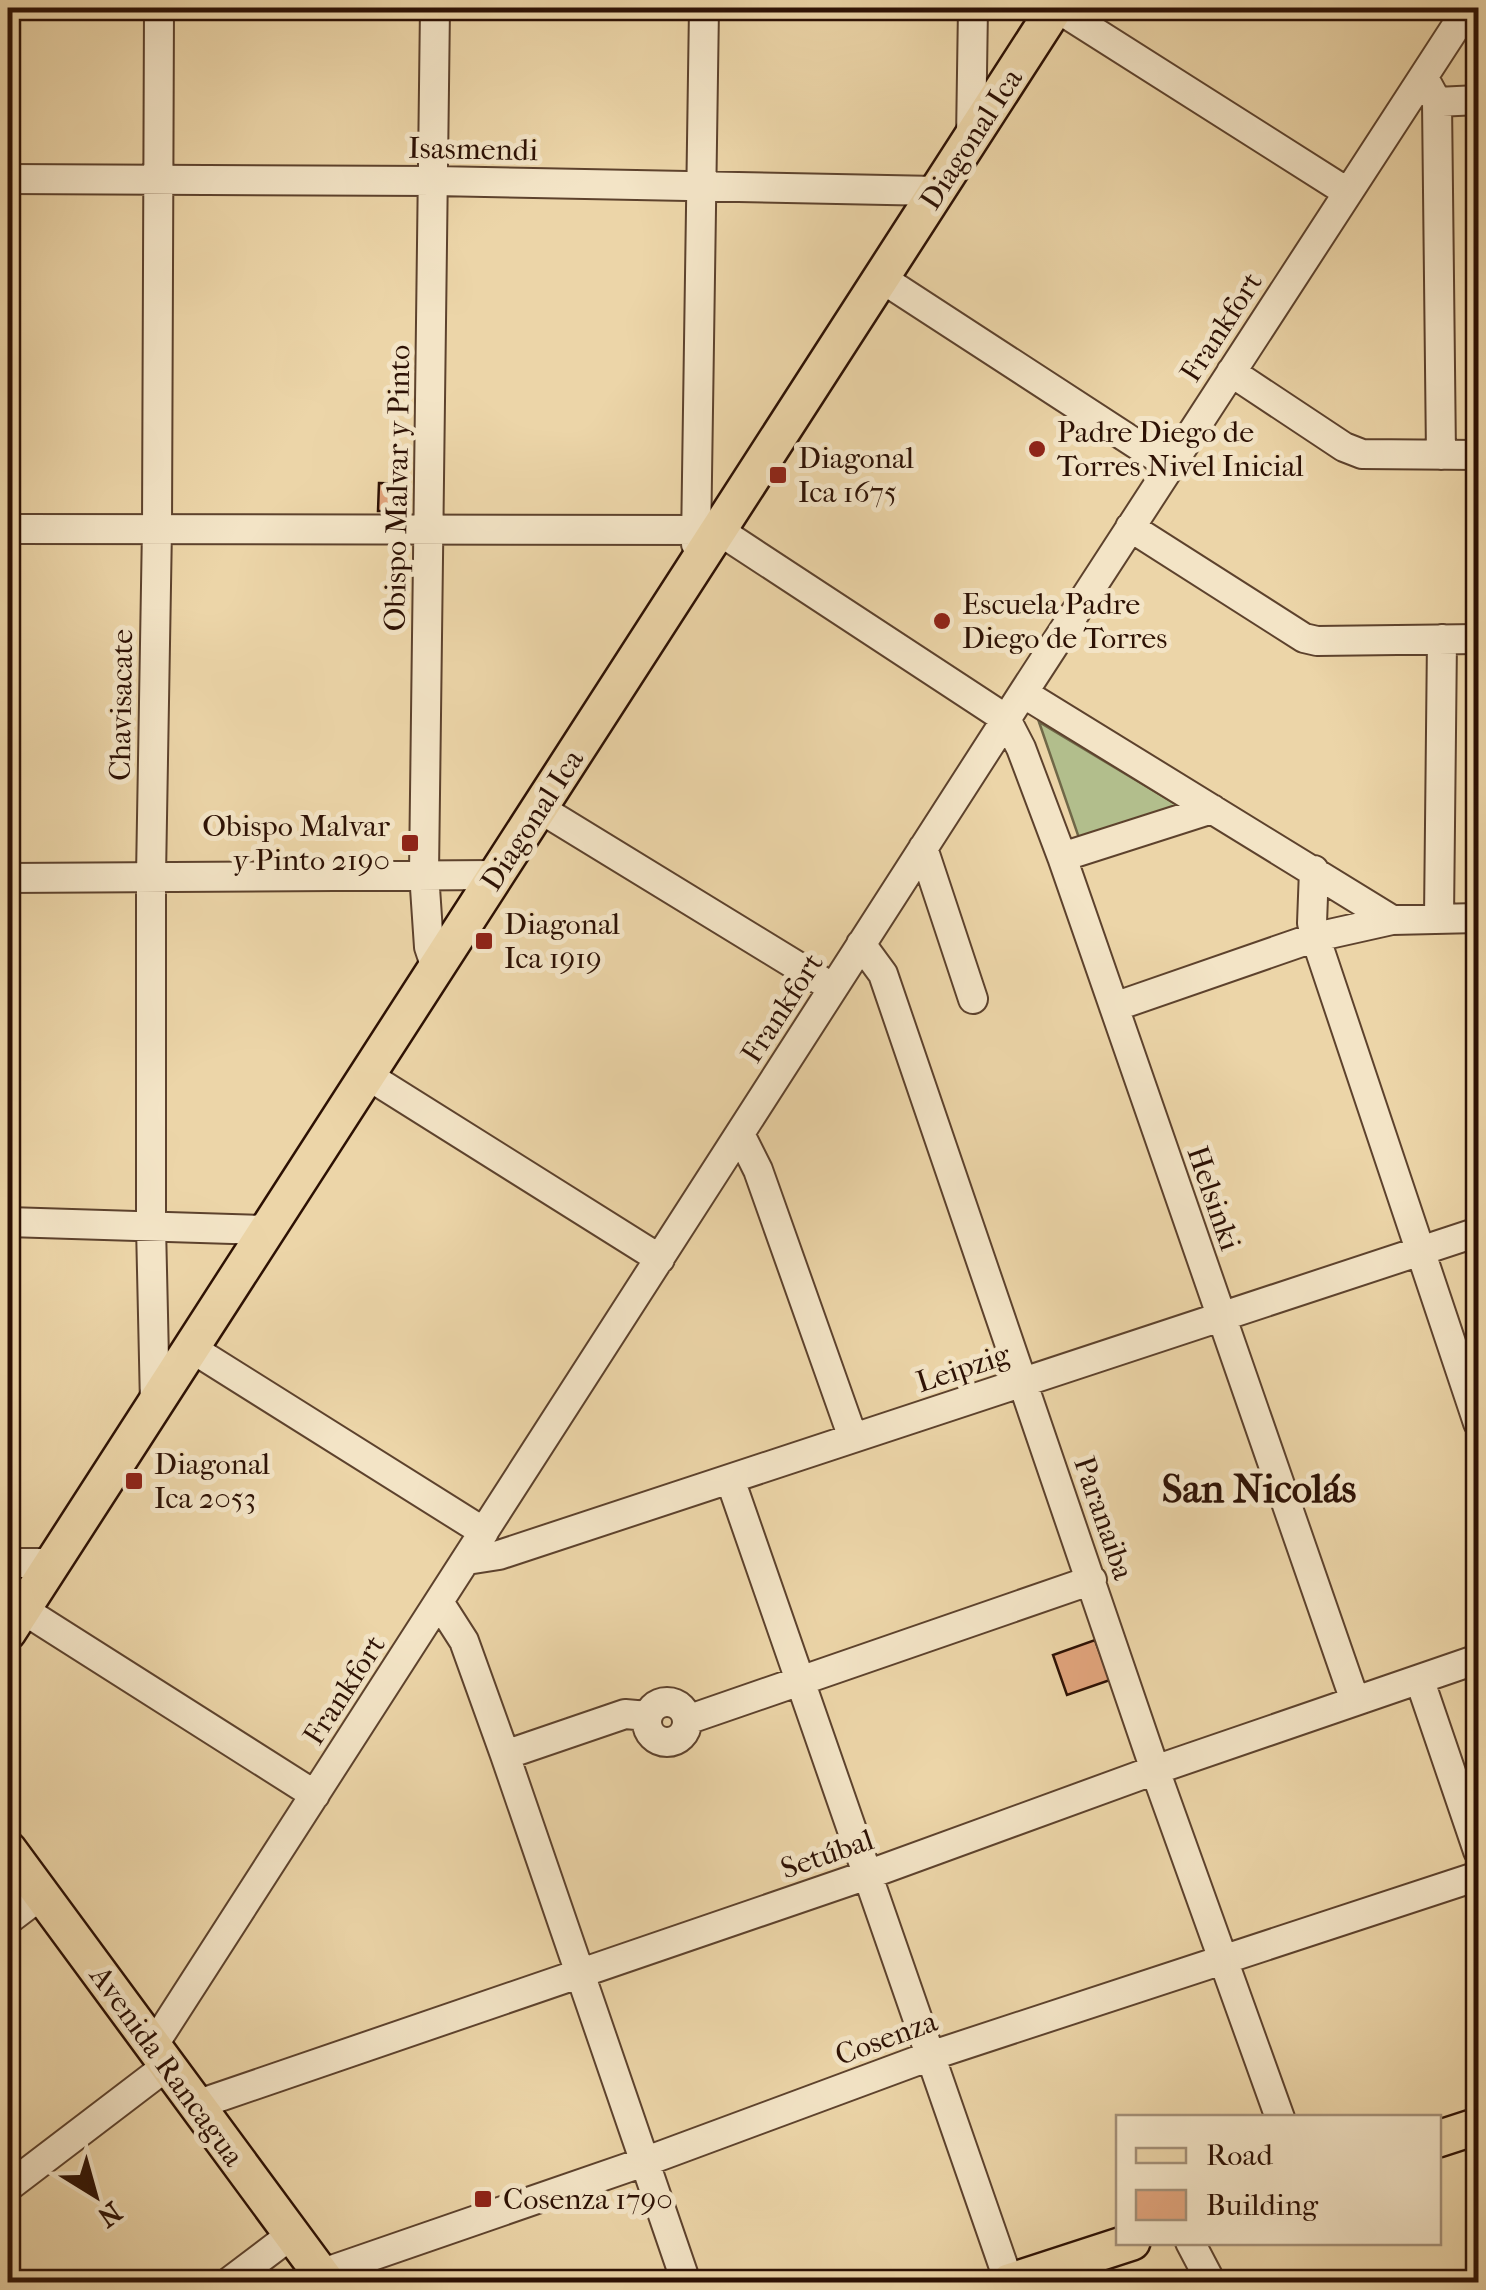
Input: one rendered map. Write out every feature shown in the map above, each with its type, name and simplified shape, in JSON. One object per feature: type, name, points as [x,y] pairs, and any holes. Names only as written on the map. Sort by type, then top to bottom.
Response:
[{"type":"main road","name":"Diagonal Ica","points":[[15,1620],[695,566],[708,529],[881,278],[1056,8]]},
{"type":"main road","name":"Avenida Rancagua","points":[[8,1848],[323,2278]]},
{"type":"main road","points":[[1441,2138],[1478,2126]]},
{"type":"main road","points":[[1008,2282],[1123,2245]]},
{"type":"street","name":"Chavisacate","points":[[155,1404],[151,876],[159,8]]},
{"type":"street","name":"Obispo Malvar y Pinto","points":[[434,8],[424,873],[429,947],[436,968]]},
{"type":"street","points":[[704,8],[702,185],[708,529]]},
{"type":"street","points":[[971,138],[973,8]]},
{"type":"street","points":[[1056,8],[1347,192]]},
{"type":"street","name":"Frankfort","points":[[160,2055],[315,1795],[1022,693],[1347,192],[1431,90],[1468,8]]},
{"type":"street","points":[[1441,455],[1431,90],[1478,100]]},
{"type":"street","name":"Isasmendi","points":[[8,179],[434,181],[937,190]]},
{"type":"street","points":[[881,278],[1170,466]]},
{"type":"street","points":[[1231,372],[1344,447],[1362,454],[1478,455]]},
{"type":"street","points":[[1130,528],[1304,638],[1317,642],[1478,639]]},
{"type":"street","points":[[8,529],[708,529],[1006,719]]},
{"type":"street","points":[[1438,918],[1442,639]]},
{"type":"street","points":[[1022,693],[1392,920]]},
{"type":"street","name":"Helsinki","points":[[1006,719],[1062,857],[1355,1701]]},
{"type":"street","points":[[540,808],[833,988]]},
{"type":"street","points":[[1062,857],[1212,809]]},
{"type":"street","points":[[923,848],[973,999]]},
{"type":"street","points":[[1314,870],[1312,923],[1316,938],[1478,1423]]},
{"type":"street","points":[[8,878],[496,875]]},
{"type":"street","points":[[1114,1007],[1316,938],[1392,920],[1478,918]]},
{"type":"street","name":"Paranaiba","points":[[861,944],[883,974],[1155,1770],[1279,2115]]},
{"type":"street","points":[[367,1075],[660,1259]]},
{"type":"street","points":[[740,1134],[758,1170],[853,1438]]},
{"type":"street","points":[[8,1222],[267,1230]]},
{"type":"street","name":"Leipzig","points":[[468,1560],[499,1555],[1478,1232]]},
{"type":"street","points":[[191,1348],[484,1532]]},
{"type":"street","points":[[730,1479],[1008,2282]]},
{"type":"street","points":[[8,1562],[52,1563]]},
{"type":"street","points":[[505,1755],[625,1714],[648,1716],[651,1735],[668,1742],[680,1737],[687,1720],[1092,1580]]},
{"type":"street","points":[[439,1602],[464,1641],[686,2282]]},
{"type":"street","points":[[15,1620],[315,1795]]},
{"type":"street","name":"Setúbal","points":[[196,2105],[867,1875],[1155,1770],[1478,1659]]},
{"type":"street","points":[[1420,1681],[1478,1851]]},
{"type":"street","name":"Cosenza","points":[[323,2278],[930,2056],[1478,1876]]},
{"type":"street","points":[[8,1920],[41,1895]]},
{"type":"street","points":[[8,2187],[160,2055]]},
{"type":"street","points":[[229,2282],[292,2235]]},
{"type":"street","points":[[1192,2245],[1211,2282]]},
{"type":"green space","points":[[1039,722],[1179,806],[1079,838]]},
{"type":"building","points":[[379,483],[408,484],[408,505],[401,511],[378,511]]},
{"type":"building","points":[[1095,1640],[1110,1680],[1067,1695],[1053,1655]]},
{"type":"place","name":"Padre Diego de Torres Nivel Inicial","points":[[1037,449]]},
{"type":"place","name":"Diagonal Ica 1675","points":[[778,475]]},
{"type":"place","name":"Escuela Padre Diego de Torres","points":[[942,621]]},
{"type":"place","name":"Obispo Malvar y Pinto 2190","points":[[410,843]]},
{"type":"place","name":"Diagonal Ica 1919","points":[[484,941]]},
{"type":"place","name":"Diagonal Ica 2053","points":[[134,1481]]},
{"type":"place","name":"Cosenza 1790","points":[[483,2199]]},
{"type":"district","name":"San Nicolás","points":[[1259,1488]]}]
